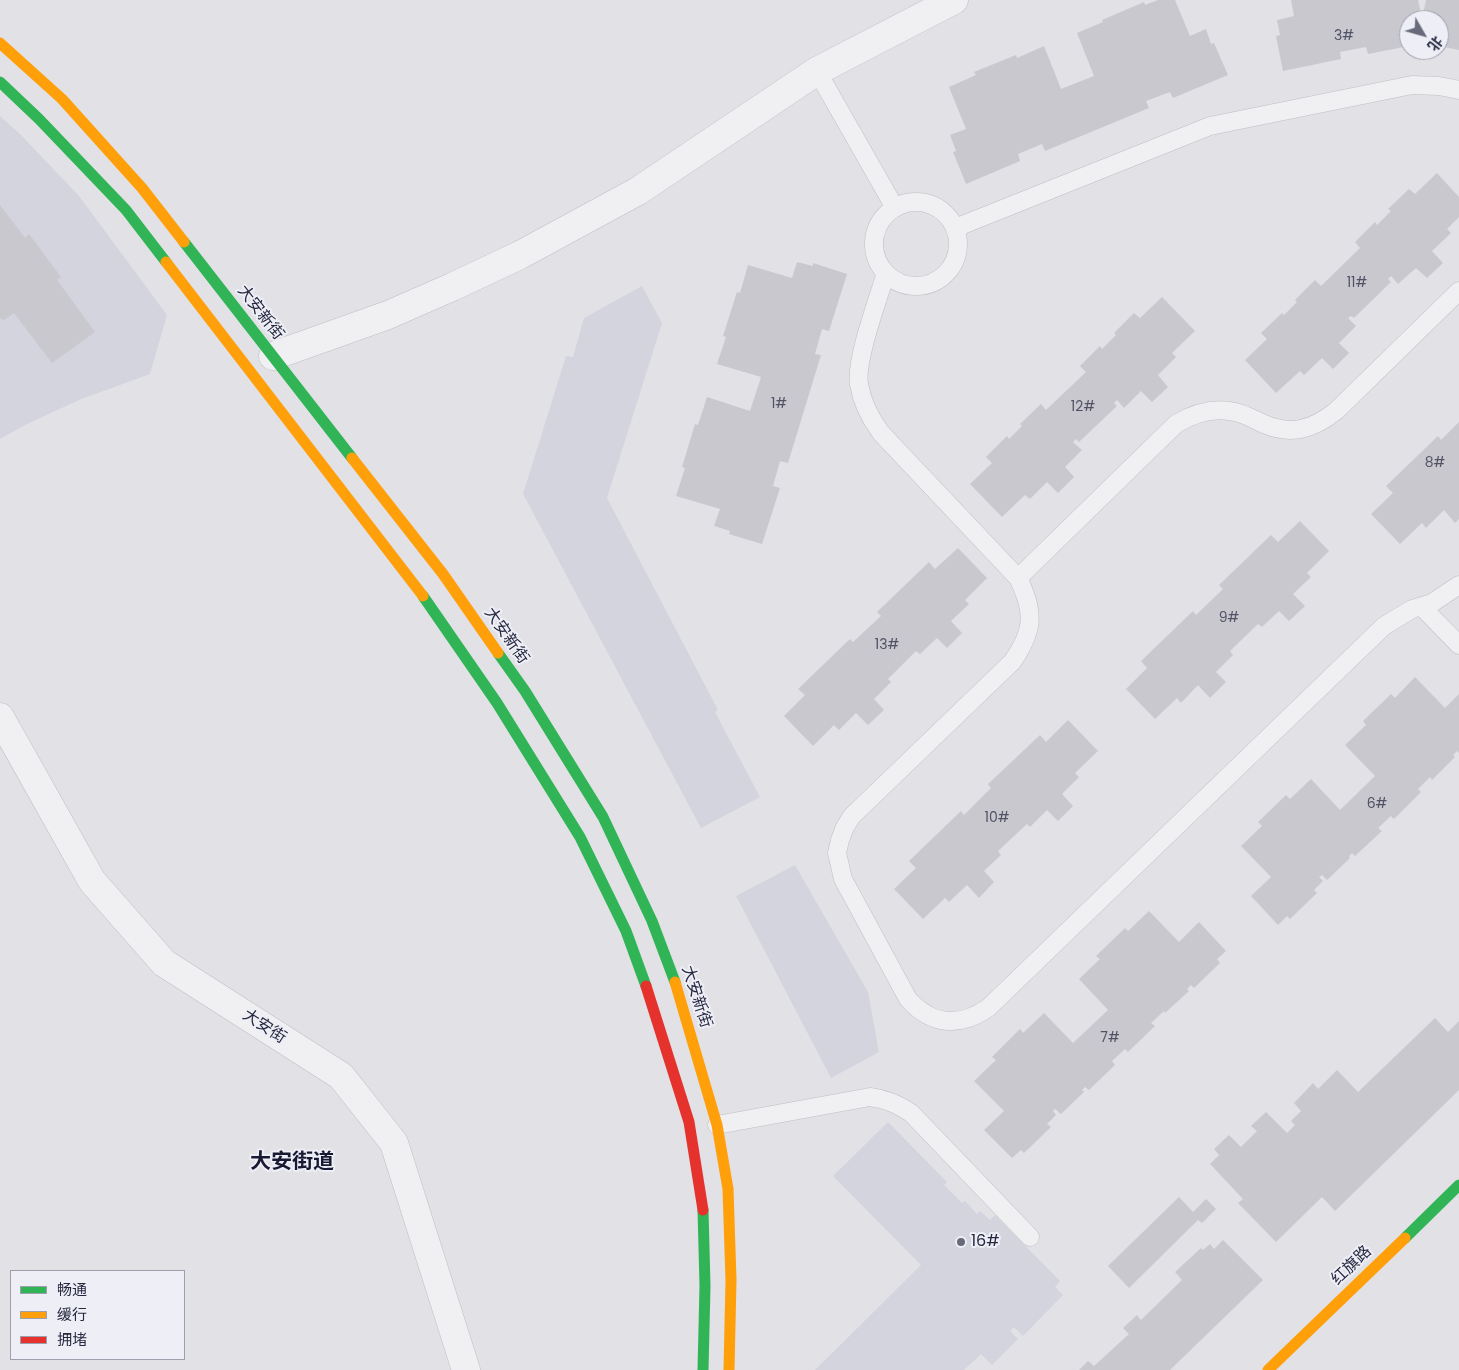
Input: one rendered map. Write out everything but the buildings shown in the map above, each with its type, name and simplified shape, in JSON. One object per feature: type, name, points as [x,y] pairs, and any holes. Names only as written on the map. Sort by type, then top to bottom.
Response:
[{"type":"main road","name":"大安新街","points":[[0,43],[62,99],[142,188],[443,574],[525,691],[603,817],[652,921],[679,992],[717,1124],[728,1190],[731,1280],[729,1370]]},
{"type":"main road","points":[[0,82],[39,119],[126,210],[247,365],[420,592],[497,703],[580,836],[626,931],[656,1012],[689,1122],[703,1206],[705,1286],[702,1370]]},
{"type":"main road","name":"红旗路","points":[[1268,1370],[1459,1185]]},
{"type":"street","points":[[273,356],[388,315],[520,255],[638,191],[817,72],[954,0]]},
{"type":"street","name":"大安街","points":[[0,717],[92,882],[164,963],[341,1076],[394,1143],[466,1370]]},
{"type":"lane","points":[[817,72],[895,208]]},
{"type":"lane","points":[[955,228],[1210,126],[1412,85],[1439,86],[1459,90]]},
{"type":"lane","points":[[908,202],[923,202],[936,207],[947,216],[955,228],[958,242],[956,256],[950,269],[939,279],[926,285],[912,286],[898,282],[886,273],[879,263],[875,251],[874,238],[878,226],[885,216],[895,208],[908,202]]},
{"type":"lane","points":[[886,273],[860,359],[858,383],[870,418],[881,433],[1018,578],[1027,597],[1030,618],[1028,632],[1012,662],[852,816],[840,840],[838,853],[843,879],[908,999],[927,1016],[952,1022],[976,1016],[988,1008],[1384,626],[1412,610],[1446,595],[1459,585]]},
{"type":"lane","points":[[1018,578],[1176,424],[1203,411],[1220,410],[1236,412],[1281,430],[1301,429],[1323,422],[1336,412],[1459,291]]},
{"type":"lane","points":[[1422,606],[1459,645]]},
{"type":"lane","points":[[717,1124],[870,1097],[897,1103],[916,1118],[1030,1237]]},
{"type":"shaded area","points":[[0,116],[22,136],[79,196],[167,315],[150,374],[79,400],[0,439]]},
{"type":"shaded area","points":[[642,286],[662,323],[607,498],[718,710],[715,712],[760,797],[701,828],[523,494],[566,356],[573,357],[584,318]]},
{"type":"shaded area","points":[[795,865],[868,992],[879,1052],[831,1078],[736,896]]},
{"type":"shaded area","name":"16#","points":[[888,1122],[947,1182],[944,1185],[962,1203],[965,1201],[977,1214],[980,1211],[990,1220],[995,1215],[1060,1281],[1055,1287],[1063,1295],[1023,1336],[1014,1327],[1010,1331],[1018,1339],[992,1365],[981,1354],[964,1370],[815,1370],[921,1265],[833,1176]]},
{"type":"traffic: fast","points":[[0,82],[39,119],[126,210],[166,262]]},
{"type":"traffic: fast","points":[[184,242],[352,458]]},
{"type":"traffic: fast","points":[[423,596],[497,703],[580,837],[626,931],[646,986]]},
{"type":"traffic: fast","points":[[498,653],[525,691],[603,817],[652,921],[675,982]]},
{"type":"traffic: fast","points":[[1405,1238],[1459,1185]]},
{"type":"traffic: fast","points":[[703,1210],[705,1286],[703,1370]]},
{"type":"traffic: slow","points":[[0,43],[62,99],[142,188],[184,242]]},
{"type":"traffic: slow","points":[[166,262],[423,596]]},
{"type":"traffic: slow","points":[[352,458],[443,574],[498,653]]},
{"type":"traffic: slow","points":[[675,982],[717,1125],[728,1189],[731,1280],[729,1370]]},
{"type":"traffic: slow","points":[[1268,1370],[1405,1238]]},
{"type":"traffic: jam","points":[[646,986],[689,1122],[703,1210]]},
{"type":"place","name":"16#","points":[[961,1242]]},
{"type":"district","name":"大安街道","points":[[292,1163]]}]
